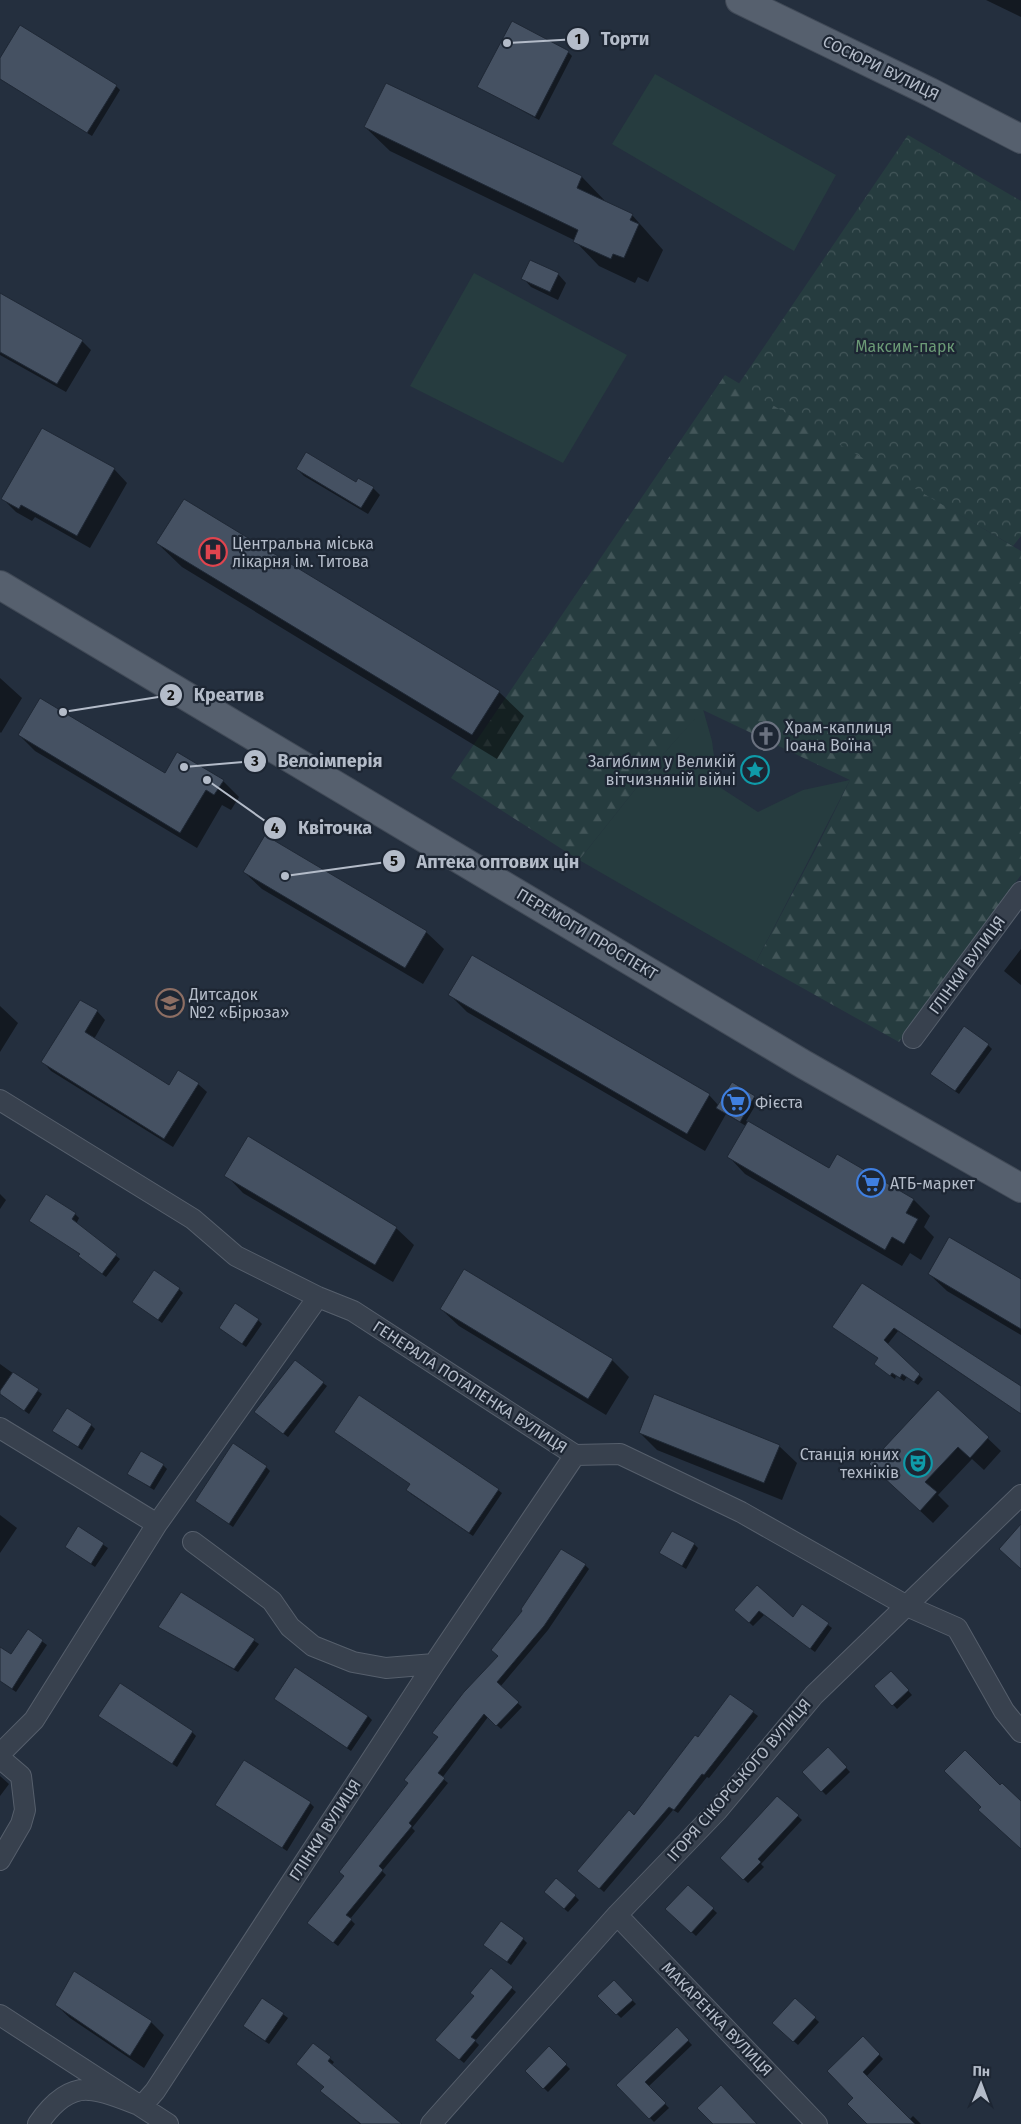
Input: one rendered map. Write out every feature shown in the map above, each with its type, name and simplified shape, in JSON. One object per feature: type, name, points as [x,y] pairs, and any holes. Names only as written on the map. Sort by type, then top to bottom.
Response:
[{"type":"main road","name":"СОСЮРИ ВУЛИЦЯ","points":[[740,0],[930,92],[1021,139]]},
{"type":"main road","name":"ПЕРЕМОГИ ПРОСПЕКТ","points":[[0,585],[803,1064],[1021,1188]]},
{"type":"street","name":"ГЛІНКИ ВУЛИЦЯ","points":[[913,1038],[1021,892]]},
{"type":"street","name":"ГЕНЕРАЛА ПОТАПЕНКА ВУЛИЦЯ","points":[[0,1100],[192,1219],[236,1256],[318,1297],[354,1311],[575,1455],[620,1454],[741,1512],[907,1606],[957,1628],[1004,1711],[1021,1732]]},
{"type":"street","points":[[0,1754],[34,1720],[157,1524],[318,1297]]},
{"type":"street","points":[[0,1428],[157,1524]]},
{"type":"street","name":"ГЛІНКИ ВУЛИЦЯ","points":[[142,2106],[155,2091],[434,1664],[575,1455]]},
{"type":"street","name":"ІГОРЯ СІКОРСЬКОГО ВУЛИЦЯ","points":[[431,2124],[617,1915],[717,1811],[814,1695],[1021,1495]]},
{"type":"street","points":[[193,1542],[272,1601],[290,1627],[313,1646],[353,1662],[386,1668],[434,1664]]},
{"type":"street","points":[[0,1758],[20,1776],[25,1810],[21,1824],[0,1860]]},
{"type":"street","name":"МАКАРЕНКА ВУЛИЦЯ","points":[[617,1915],[817,2124]]},
{"type":"street","points":[[0,2015],[168,2124]]},
{"type":"street","points":[[38,2124],[45,2113],[60,2100],[73,2093],[88,2090],[142,2106]]},
{"type":"green space","points":[[655,74],[836,175],[794,251],[612,144]]},
{"type":"green space","name":"Максим-парк","points":[[908,135],[1021,201],[1021,536],[1013,546],[738,385]]},
{"type":"green space","points":[[474,273],[627,355],[563,463],[410,386]]},
{"type":"green space","points":[[725,375],[1021,551],[1021,875],[899,1042],[756,962],[850,780],[703,710],[664,753],[579,860],[451,778]]},
{"type":"green space","points":[[703,709],[712,741],[718,786],[758,812],[803,790],[850,780],[756,962],[579,860],[664,753]]},
{"type":"building","points":[[512,21],[569,51],[535,117],[477,87]]},
{"type":"building","points":[[20,25],[117,85],[87,133],[0,79],[0,58]]},
{"type":"building","points":[[386,83],[582,176],[577,188],[633,214],[630,220],[639,224],[624,258],[613,254],[611,259],[573,242],[578,230],[364,127]]},
{"type":"building","points":[[530,260],[559,273],[550,292],[521,279]]},
{"type":"building","points":[[0,293],[83,340],[57,384],[0,352]]},
{"type":"building","points":[[42,428],[115,468],[77,536],[21,505],[19,509],[1,499]]},
{"type":"building","points":[[306,452],[356,482],[358,478],[374,487],[361,508],[296,469]]},
{"type":"building","points":[[184,499],[500,691],[472,735],[156,543]]},
{"type":"building","points":[[40,698],[165,773],[177,752],[224,780],[214,795],[206,790],[180,833],[18,735]]},
{"type":"building","points":[[265,835],[427,931],[405,968],[243,872]]},
{"type":"building","points":[[472,955],[710,1094],[687,1134],[448,995]]},
{"type":"building","points":[[80,1000],[98,1010],[85,1032],[169,1085],[178,1070],[199,1083],[164,1139],[41,1062]]},
{"type":"building","points":[[964,1026],[989,1044],[955,1091],[930,1074]]},
{"type":"building","name":"Фієста","points":[[732,1082],[755,1096],[740,1122],[716,1108]]},
{"type":"building","points":[[748,1121],[829,1168],[837,1154],[914,1199],[906,1213],[918,1219],[904,1244],[892,1237],[885,1250],[727,1157]]},
{"type":"building","points":[[248,1136],[397,1227],[375,1265],[224,1176]]},
{"type":"building","points":[[46,1194],[76,1213],[72,1219],[117,1254],[102,1274],[78,1256],[80,1254],[29,1221]]},
{"type":"building","points":[[949,1237],[1021,1279],[1021,1329],[928,1274]]},
{"type":"building","points":[[464,1269],[613,1359],[588,1399],[440,1309]]},
{"type":"building","points":[[154,1270],[180,1288],[158,1320],[132,1302]]},
{"type":"building","points":[[862,1283],[1021,1386],[1021,1414],[894,1328],[884,1340],[920,1374],[914,1382],[902,1374],[900,1378],[892,1373],[890,1376],[874,1364],[878,1358],[832,1327]]},
{"type":"building","points":[[235,1303],[259,1319],[242,1344],[219,1328]]},
{"type":"building","points":[[295,1360],[324,1382],[283,1434],[254,1412]]},
{"type":"building","points":[[13,1372],[39,1389],[24,1411],[0,1394],[0,1391]]},
{"type":"building","points":[[938,1390],[989,1437],[970,1458],[958,1447],[925,1482],[937,1492],[920,1511],[869,1464]]},
{"type":"building","points":[[654,1394],[780,1445],[764,1483],[639,1433]]},
{"type":"building","points":[[359,1395],[499,1489],[469,1533],[406,1490],[410,1484],[334,1432]]},
{"type":"building","points":[[67,1408],[92,1424],[78,1447],[52,1431]]},
{"type":"building","points":[[233,1443],[267,1466],[229,1524],[195,1501]]},
{"type":"building","points":[[141,1451],[164,1464],[150,1487],[127,1474]]},
{"type":"building","points":[[1021,1524],[1021,1569],[999,1549]]},
{"type":"building","points":[[78,1526],[104,1543],[91,1564],[65,1547]]},
{"type":"building","points":[[672,1531],[695,1543],[682,1566],[659,1553]]},
{"type":"building","points":[[561,1549],[586,1564],[544,1626],[497,1682],[519,1702],[496,1726],[484,1714],[438,1773],[445,1778],[409,1823],[412,1826],[379,1866],[383,1870],[346,1915],[352,1919],[333,1943],[307,1923],[344,1876],[339,1872],[408,1783],[404,1780],[438,1737],[432,1733],[464,1692],[498,1656],[491,1650],[522,1611],[521,1609]]},
{"type":"building","points":[[757,1585],[793,1617],[802,1604],[829,1623],[810,1649],[759,1611],[749,1623],[734,1610]]},
{"type":"building","points":[[181,1592],[255,1639],[234,1669],[158,1627]]},
{"type":"building","points":[[28,1629],[43,1640],[12,1689],[0,1681],[0,1647],[11,1654]]},
{"type":"building","points":[[295,1667],[368,1716],[347,1748],[274,1699]]},
{"type":"building","points":[[891,1671],[909,1690],[892,1706],[874,1686]]},
{"type":"building","points":[[120,1683],[193,1731],[172,1764],[98,1716]]},
{"type":"building","points":[[730,1694],[754,1711],[674,1810],[669,1807],[599,1889],[577,1871],[629,1810],[634,1815],[695,1735],[698,1737]]},
{"type":"building","points":[[828,1747],[847,1767],[821,1792],[802,1772]]},
{"type":"building","points":[[965,1750],[1000,1785],[1002,1783],[1021,1801],[1021,1849],[978,1810],[981,1807],[944,1771]]},
{"type":"building","points":[[244,1760],[311,1802],[282,1848],[215,1805]]},
{"type":"building","points":[[777,1796],[799,1815],[758,1859],[761,1862],[743,1880],[720,1858]]},
{"type":"building","points":[[556,1878],[576,1895],[564,1909],[544,1892]]},
{"type":"building","points":[[688,1885],[714,1908],[691,1933],[665,1909]]},
{"type":"building","points":[[501,1921],[524,1938],[507,1962],[483,1945]]},
{"type":"building","points":[[491,1968],[513,1987],[471,2037],[476,2040],[459,2060],[435,2040],[474,1996],[470,1993]]},
{"type":"building","points":[[74,1971],[152,2021],[130,2056],[55,2005]]},
{"type":"building","points":[[614,1980],[633,2000],[616,2015],[597,1996]]},
{"type":"building","points":[[262,1998],[284,2013],[265,2041],[243,2026]]},
{"type":"building","points":[[795,1998],[816,2017],[793,2042],[772,2023]]},
{"type":"building","points":[[677,2027],[689,2040],[645,2082],[666,2103],[649,2119],[616,2085]]},
{"type":"building","points":[[863,2036],[880,2054],[863,2072],[915,2124],[867,2124],[847,2104],[853,2098],[827,2071]]},
{"type":"building","points":[[313,2043],[331,2057],[328,2061],[402,2124],[361,2124],[320,2091],[324,2087],[296,2064]]},
{"type":"building","points":[[549,2046],[567,2064],[543,2089],[525,2071]]},
{"type":"building","points":[[721,2085],[757,2124],[713,2124],[697,2108]]},
{"type":"place","name":"Торти","points":[[507,43]]},
{"type":"place","name":"Центральна міська лікарня ім. Титова","points":[[213,552]]},
{"type":"place","name":"Креатив","points":[[63,712]]},
{"type":"place","name":"Храм-каплиця Іоана Воїна","points":[[766,736]]},
{"type":"place","name":"Велоімперія","points":[[184,767]]},
{"type":"place","name":"Загиблим у Великій вітчизняній війні","points":[[755,770]]},
{"type":"place","name":"Квіточка","points":[[207,780]]},
{"type":"place","name":"Аптека оптових цін","points":[[285,876]]},
{"type":"place","name":"Дитсадок №2 «Бірюза»","points":[[170,1003]]},
{"type":"place","name":"Фієста","points":[[736,1102]]},
{"type":"place","name":"АТБ-маркет","points":[[871,1183]]},
{"type":"place","name":"Станція юних техніків","points":[[918,1463]]}]
